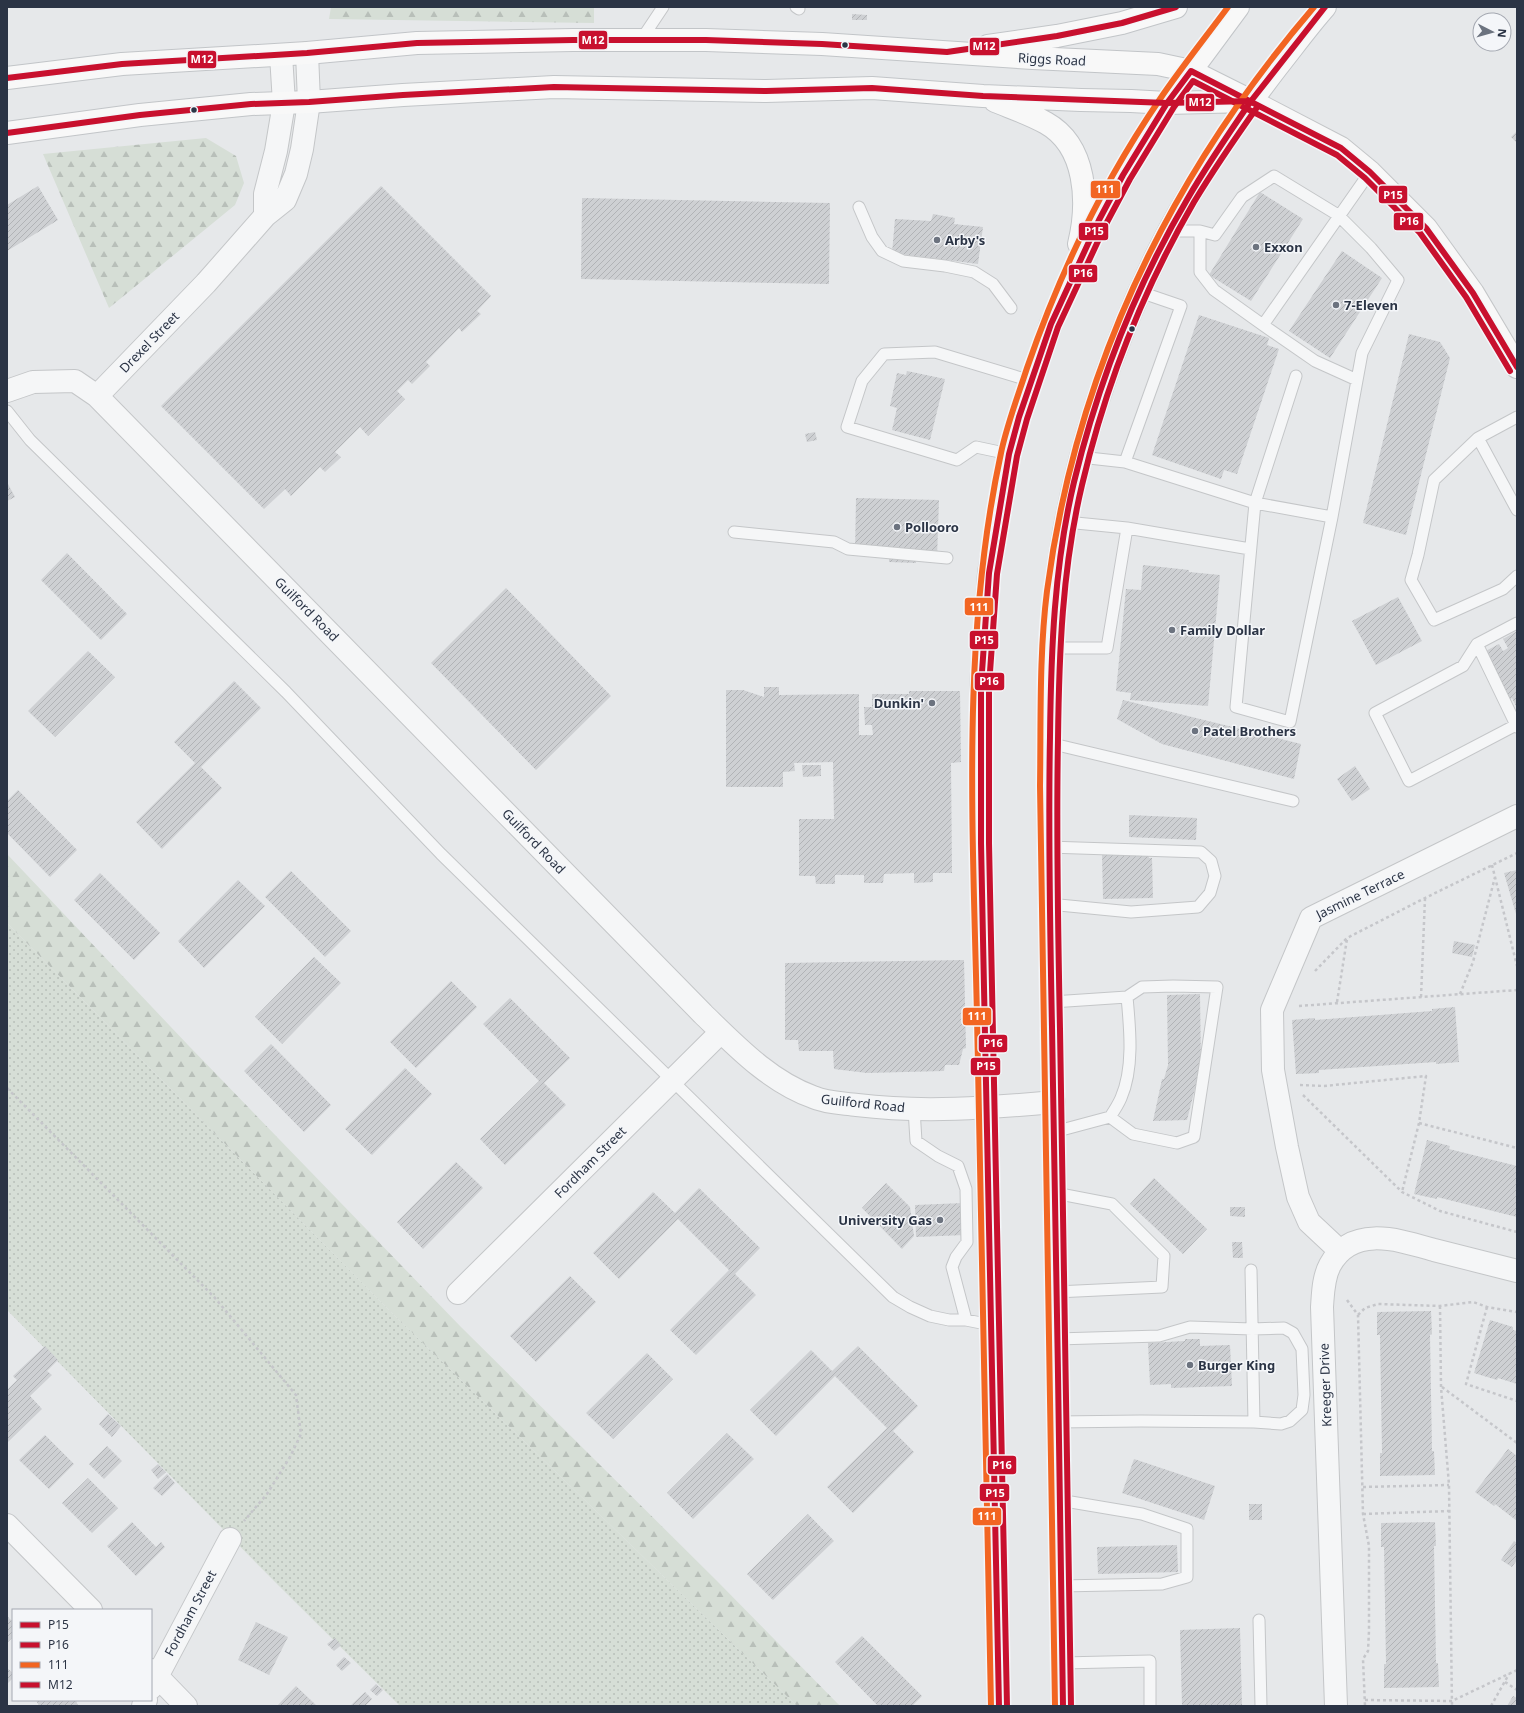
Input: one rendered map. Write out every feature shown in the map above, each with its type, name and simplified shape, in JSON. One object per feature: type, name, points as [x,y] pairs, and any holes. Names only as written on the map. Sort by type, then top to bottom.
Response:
[{"type":"main road","points":[[947,52],[1057,36],[1122,23],[1176,7]]},
{"type":"main road","points":[[999,1706],[981,843],[981,686],[989,573],[1009,454],[1031,381],[1069,283],[1123,174],[1167,103],[1238,7]]},
{"type":"main road","points":[[1063,1706],[1060,1586],[1056,1193],[1048,847],[1052,648],[1055,595],[1066,522],[1080,457],[1113,358],[1140,292],[1169,231],[1218,150],[1251,101],[1325,7]]},
{"type":"main road","name":"Riggs Road","points":[[7,78],[122,64],[307,54],[417,43],[641,40],[706,40],[822,44],[1033,58],[1158,64],[1191,71],[1251,101],[1341,148],[1370,172],[1426,228],[1473,293],[1516,362]]},
{"type":"main road","name":"Riggs Road","points":[[7,133],[140,115],[251,104],[309,102],[403,95],[554,87],[766,91],[872,88],[983,96],[1167,103],[1251,101]]},
{"type":"main road","points":[[983,96],[1047,124],[1066,140],[1077,158],[1085,202],[1083,228],[1069,283]]},
{"type":"street","name":"Drexel Street","points":[[97,396],[206,283],[265,216],[285,200],[296,174],[302,149],[309,102],[307,54]]},
{"type":"street","points":[[265,216],[265,194],[276,151],[284,103],[281,55]]},
{"type":"street","points":[[7,391],[33,382],[74,381],[97,396]]},
{"type":"street","name":"Guilford Road","points":[[97,396],[721,1032],[756,1065],[790,1087],[814,1098],[877,1107],[914,1109],[986,1108],[1054,1102]]},
{"type":"street","name":"Jasmine Terrace","points":[[1340,1251],[1309,1222],[1298,1197],[1273,1070],[1272,1010],[1311,918],[1517,816]]},
{"type":"street","name":"Fordham Street","points":[[458,1293],[721,1032]]},
{"type":"street","name":"Kreeger Drive","points":[[1336,1706],[1322,1307],[1324,1285],[1330,1266],[1340,1251],[1352,1243],[1366,1238],[1404,1242],[1517,1271]]},
{"type":"street","points":[[7,1525],[90,1609]]},
{"type":"street","name":"Fordham Street","points":[[153,1678],[230,1539]]},
{"type":"street","points":[[153,1678],[186,1706]]},
{"type":"lane","points":[[641,40],[663,7]]},
{"type":"lane","points":[[1262,325],[1338,215],[1370,172]]},
{"type":"lane","points":[[1169,231],[1200,231],[1215,235],[1242,197],[1274,176],[1338,215],[1371,248],[1398,280],[1362,353],[1332,517],[1290,722],[1236,707],[1255,503],[1296,376]]},
{"type":"lane","points":[[859,207],[872,237],[882,251],[903,261],[945,266],[974,272],[993,284],[1011,308]]},
{"type":"lane","points":[[1200,231],[1200,272],[1214,290],[1262,325],[1315,360],[1357,380]]},
{"type":"lane","points":[[1125,462],[1181,306],[1140,292]]},
{"type":"lane","points":[[1009,454],[976,447],[957,460],[848,426],[862,381],[884,354],[935,352],[1031,381]]},
{"type":"lane","points":[[7,411],[30,440],[286,692],[441,854],[588,996],[893,1297],[930,1316],[949,1320],[966,1320],[991,1325]]},
{"type":"lane","points":[[1517,417],[1478,438],[1434,480],[1418,555],[1411,580],[1434,620],[1503,589],[1517,576]]},
{"type":"lane","points":[[1478,438],[1517,510]]},
{"type":"lane","points":[[1080,457],[1125,462],[1255,503],[1332,517]]},
{"type":"lane","points":[[1066,522],[1127,528],[1250,549]]},
{"type":"lane","points":[[1052,648],[1107,648],[1127,528]]},
{"type":"lane","points":[[734,532],[834,542],[848,549],[947,558]]},
{"type":"lane","points":[[1477,644],[1516,726],[1409,781],[1375,713],[1463,666],[1477,644],[1517,623]]},
{"type":"lane","points":[[1049,743],[1293,801]]},
{"type":"lane","points":[[1048,847],[1201,852],[1211,861],[1215,876],[1210,893],[1198,908],[1131,912],[1049,904]]},
{"type":"lane","points":[[1052,1002],[1127,997],[1142,988],[1173,986],[1216,987],[1194,1137],[1177,1143],[1133,1134],[1110,1117]]},
{"type":"lane","points":[[1054,1132],[1110,1117],[1121,1098],[1127,1078],[1131,1033],[1127,997]]},
{"type":"lane","points":[[914,1109],[916,1141],[938,1156],[958,1166],[966,1189],[968,1211],[967,1242],[956,1257],[952,1267],[966,1320]]},
{"type":"lane","points":[[1056,1193],[1112,1204],[1164,1256],[1162,1287],[1056,1292]]},
{"type":"lane","points":[[1251,1270],[1254,1422]]},
{"type":"lane","points":[[1057,1339],[1159,1336],[1190,1327],[1252,1329],[1284,1328],[1294,1333],[1302,1348],[1304,1395],[1302,1410],[1290,1421],[1281,1424],[1254,1422],[1058,1422]]},
{"type":"lane","points":[[1059,1500],[1142,1514],[1186,1528],[1187,1577],[1162,1584],[1060,1586]]},
{"type":"lane","points":[[1259,1620],[1261,1706]]},
{"type":"lane","points":[[1062,1663],[1150,1661],[1150,1706]]},
{"type":"path","points":[[1314,972],[1347,938],[1517,853]]},
{"type":"path","points":[[1492,865],[1517,966]]},
{"type":"path","points":[[1460,994],[1473,962],[1495,877]]},
{"type":"path","points":[[1420,997],[1425,898]]},
{"type":"path","points":[[1337,1002],[1347,938]]},
{"type":"path","points":[[1294,1006],[1517,990]]},
{"type":"path","points":[[1292,1085],[1324,1086],[1426,1076],[1419,1124],[1402,1192]]},
{"type":"path","points":[[7,1088],[215,1298],[296,1395],[300,1434],[296,1446],[267,1494],[230,1539]]},
{"type":"path","points":[[1298,1090],[1402,1192],[1440,1211],[1517,1232]]},
{"type":"path","points":[[1419,1124],[1517,1148]]},
{"type":"path","points":[[1326,1277],[1351,1304],[1358,1315],[1363,1487],[1362,1514],[1369,1546],[1368,1651],[1363,1659],[1365,1706]]},
{"type":"path","points":[[1358,1315],[1365,1308],[1378,1304],[1440,1306],[1473,1302],[1487,1307],[1517,1312]]},
{"type":"path","points":[[1440,1306],[1442,1387],[1449,1485],[1452,1706]]},
{"type":"path","points":[[1487,1307],[1466,1384],[1517,1401]]},
{"type":"path","points":[[1442,1387],[1517,1443]]},
{"type":"path","points":[[1363,1487],[1449,1485]]},
{"type":"path","points":[[1362,1514],[1449,1511]]},
{"type":"path","points":[[1365,1700],[1452,1701],[1517,1670]]},
{"type":"path","points":[[1491,1706],[1510,1674]]},
{"type":"path","points":[[1505,1682],[1517,1690]]},
{"type":"green space","points":[[331,7],[594,7],[594,23],[329,19]]},
{"type":"green space","points":[[206,138],[236,156],[244,183],[235,205],[109,308],[43,154]]},
{"type":"green space","points":[[7,854],[188,1045],[461,1327],[716,1580],[840,1706],[797,1706],[392,1313],[7,923]]},
{"type":"green space","points":[[7,923],[392,1313],[797,1706],[400,1706],[279,1586],[7,1310]]},
{"type":"building","points":[[852,14],[867,15],[867,20],[852,20]]},
{"type":"building","points":[[1517,131],[1517,143],[1511,137]]},
{"type":"building","points":[[38,186],[58,220],[7,251],[7,205]]},
{"type":"building","points":[[381,186],[491,296],[477,311],[481,314],[462,332],[459,328],[426,362],[430,366],[412,384],[408,380],[397,391],[405,399],[368,436],[360,427],[335,452],[341,457],[325,472],[320,467],[291,496],[285,489],[264,509],[161,406]]},
{"type":"building","name":"Exxon","points":[[1260,192],[1303,219],[1251,301],[1209,275]]},
{"type":"building","points":[[582,198],[830,203],[829,284],[581,279]]},
{"type":"building","name":"Arby's","points":[[933,214],[955,218],[954,224],[983,227],[978,264],[892,253],[895,219],[931,221]]},
{"type":"building","name":"7-Eleven","points":[[1342,251],[1382,278],[1330,358],[1289,331]]},
{"type":"building","points":[[1199,315],[1269,338],[1267,345],[1279,349],[1237,474],[1224,470],[1221,479],[1152,455]]},
{"type":"building","points":[[1409,334],[1440,342],[1450,358],[1406,535],[1363,523]]},
{"type":"building","points":[[907,371],[945,379],[930,440],[892,430],[897,408],[890,406],[897,373],[906,375]]},
{"type":"building","points":[[815,432],[817,440],[807,442],[805,434]]},
{"type":"building","points":[[7,482],[15,497],[7,501]]},
{"type":"building","name":"Pollooro","points":[[856,498],[939,500],[937,558],[916,558],[916,563],[889,562],[889,556],[855,555]]},
{"type":"building","points":[[67,553],[127,614],[101,640],[41,580]]},
{"type":"building","points":[[1143,565],[1220,575],[1208,706],[1130,700],[1131,693],[1116,691],[1126,589],[1141,590]]},
{"type":"building","points":[[506,588],[611,696],[536,770],[431,663]]},
{"type":"building","points":[[1398,597],[1422,641],[1376,665],[1352,621]]},
{"type":"building","points":[[1517,631],[1517,708],[1512,698],[1509,700],[1480,654],[1499,644],[1503,651],[1508,648],[1503,639]]},
{"type":"building","points":[[88,651],[115,677],[55,737],[28,711]]},
{"type":"building","points":[[234,681],[261,708],[201,767],[222,788],[162,849],[136,822],[195,763],[174,742]]},
{"type":"building","points":[[764,687],[779,687],[779,695],[859,694],[859,735],[873,735],[872,725],[865,725],[864,707],[872,707],[872,694],[909,694],[909,691],[960,691],[961,762],[951,763],[952,873],[933,873],[933,882],[914,883],[914,873],[884,874],[883,883],[864,883],[864,875],[835,875],[835,884],[816,884],[815,876],[799,876],[799,819],[834,819],[833,762],[794,763],[795,771],[783,772],[783,787],[726,787],[726,690],[743,690],[764,697]]},
{"type":"building","name":"Patel Brothers","points":[[1123,700],[1301,744],[1294,779],[1162,744],[1117,719]]},
{"type":"building","points":[[802,765],[821,765],[821,776],[803,777]]},
{"type":"building","points":[[1355,766],[1370,789],[1352,801],[1337,779]]},
{"type":"building","points":[[18,790],[77,850],[50,877],[7,833],[7,801]]},
{"type":"building","points":[[1129,815],[1197,818],[1196,840],[1129,837]]},
{"type":"building","points":[[1148,851],[1149,858],[1152,858],[1153,898],[1103,899],[1102,853]]},
{"type":"building","points":[[1517,870],[1517,914],[1516,914],[1504,873]]},
{"type":"building","points":[[291,871],[351,931],[325,957],[265,897]]},
{"type":"building","points":[[100,873],[160,933],[134,960],[74,900]]},
{"type":"building","points":[[238,880],[265,906],[204,968],[178,941]]},
{"type":"building","points":[[1454,941],[1475,945],[1472,957],[1452,953]]},
{"type":"building","points":[[314,957],[341,983],[282,1044],[255,1017]]},
{"type":"building","points":[[964,960],[966,1048],[963,1049],[959,1065],[945,1065],[944,1071],[867,1073],[834,1069],[833,1051],[799,1051],[798,1040],[785,1040],[785,963]]},
{"type":"building","points":[[451,981],[477,1007],[416,1068],[390,1042]]},
{"type":"building","points":[[1200,994],[1201,1065],[1187,1120],[1153,1121],[1162,1079],[1164,1079],[1168,1065],[1167,995]]},
{"type":"building","points":[[510,998],[570,1058],[544,1083],[566,1105],[505,1165],[480,1139],[539,1081],[483,1024]]},
{"type":"building","points":[[1455,1007],[1459,1062],[1436,1064],[1436,1062],[1319,1070],[1319,1073],[1296,1074],[1292,1020],[1315,1018],[1315,1020],[1432,1011],[1432,1009]]},
{"type":"building","points":[[271,1044],[331,1105],[304,1132],[244,1071]]},
{"type":"building","points":[[405,1068],[432,1094],[372,1155],[345,1129]]},
{"type":"building","points":[[1427,1140],[1450,1146],[1449,1149],[1517,1166],[1517,1217],[1437,1197],[1437,1199],[1414,1194]]},
{"type":"building","points":[[456,1162],[483,1188],[423,1249],[397,1222]]},
{"type":"building","points":[[1154,1178],[1207,1229],[1183,1254],[1130,1204]]},
{"type":"building","points":[[886,1183],[910,1207],[914,1236],[902,1249],[862,1208]]},
{"type":"building","points":[[699,1188],[760,1248],[735,1274],[756,1295],[696,1355],[670,1330],[729,1270],[678,1219],[619,1279],[593,1253],[653,1192],[675,1213]]},
{"type":"building","name":"University Gas","points":[[964,1203],[965,1235],[916,1237],[915,1205]]},
{"type":"building","points":[[1230,1207],[1245,1207],[1245,1217],[1230,1216]]},
{"type":"building","points":[[1232,1242],[1242,1242],[1243,1258],[1233,1258]]},
{"type":"building","points":[[570,1276],[596,1302],[536,1362],[510,1336]]},
{"type":"building","points":[[1431,1311],[1432,1451],[1434,1451],[1435,1475],[1380,1476],[1380,1453],[1382,1453],[1380,1335],[1377,1335],[1377,1312]]},
{"type":"building","points":[[1490,1320],[1513,1327],[1513,1330],[1517,1331],[1517,1384],[1474,1373]]},
{"type":"building","name":"Burger King","points":[[1185,1339],[1200,1339],[1200,1346],[1230,1345],[1232,1386],[1171,1388],[1171,1384],[1150,1385],[1148,1343],[1185,1341]]},
{"type":"building","points":[[45,1346],[58,1360],[47,1371],[52,1375],[30,1396],[42,1409],[7,1443],[7,1390],[17,1380],[13,1376]]},
{"type":"building","points":[[858,1346],[918,1406],[893,1431],[914,1452],[853,1513],[827,1487],[887,1428],[835,1376],[776,1436],[750,1410],[811,1350],[832,1371]]},
{"type":"building","points":[[647,1353],[673,1379],[613,1439],[586,1413]]},
{"type":"building","points":[[108,1414],[121,1426],[112,1437],[99,1424]]},
{"type":"building","points":[[727,1433],[754,1459],[693,1519],[667,1493]]},
{"type":"building","points":[[45,1435],[74,1464],[49,1489],[19,1460]]},
{"type":"building","points":[[107,1446],[122,1461],[104,1479],[89,1464]]},
{"type":"building","points":[[1508,1449],[1517,1456],[1517,1521],[1495,1504],[1494,1506],[1475,1492]]},
{"type":"building","points":[[1134,1459],[1215,1486],[1204,1520],[1122,1493]]},
{"type":"building","points":[[158,1464],[166,1472],[158,1479],[151,1470]]},
{"type":"building","points":[[167,1474],[175,1483],[162,1496],[153,1488]]},
{"type":"building","points":[[88,1478],[118,1508],[92,1533],[62,1503]]},
{"type":"building","points":[[1249,1504],[1262,1504],[1262,1520],[1249,1520]]},
{"type":"building","points":[[808,1514],[834,1541],[773,1600],[747,1574]]},
{"type":"building","points":[[132,1522],[156,1547],[161,1542],[165,1547],[136,1576],[107,1546]]},
{"type":"building","points":[[1435,1522],[1436,1663],[1438,1663],[1439,1687],[1384,1688],[1384,1664],[1386,1664],[1384,1547],[1381,1547],[1381,1523]]},
{"type":"building","points":[[1514,1541],[1517,1543],[1517,1560],[1512,1567],[1501,1560]]},
{"type":"building","points":[[1177,1545],[1178,1572],[1098,1574],[1097,1547]]},
{"type":"building","points":[[7,1616],[12,1621],[12,1638],[7,1643]]},
{"type":"building","points":[[256,1622],[288,1637],[269,1675],[238,1660]]},
{"type":"building","points":[[1240,1628],[1242,1706],[1182,1706],[1180,1630]]},
{"type":"building","points":[[862,1636],[922,1696],[912,1706],[878,1706],[835,1662]]},
{"type":"building","points":[[335,1638],[341,1645],[334,1651],[327,1644]]},
{"type":"building","points":[[344,1657],[351,1663],[342,1671],[336,1665]]},
{"type":"building","points":[[7,1668],[12,1672],[12,1679],[7,1684]]},
{"type":"building","points":[[376,1684],[383,1690],[377,1696],[370,1690]]},
{"type":"building","points":[[296,1686],[317,1706],[277,1706]]},
{"type":"building","points":[[365,1692],[372,1699],[365,1706],[350,1706]]},
{"type":"building","points":[[1513,1696],[1517,1698],[1517,1706],[1507,1706]]},
{"type":"building","points":[[36,1701],[76,1701],[78,1706],[39,1706]]},
{"type":"transit line","name":"M12","points":[[7,78],[122,64],[307,53],[417,43],[573,40],[706,40],[822,44],[947,52],[1057,36],[1122,23],[1176,7]]},
{"type":"transit line","name":"111","points":[[991,1706],[972,805],[972,734],[975,663],[980,593],[988,523],[1003,442],[1009,421],[1053,298],[1084,229],[1120,163],[1160,99],[1228,7]]},
{"type":"transit line","name":"111","points":[[1055,1706],[1040,786],[1042,664],[1044,615],[1047,591],[1061,509],[1081,430],[1106,353],[1137,279],[1174,207],[1216,138],[1262,71],[1314,7]]},
{"type":"transit line","name":"M12","points":[[7,133],[140,115],[251,104],[309,102],[403,95],[554,87],[766,91],[872,88],[983,96],[1167,103],[1251,101],[1325,7]]},
{"type":"transit line","name":"P15","points":[[999,1706],[981,843],[981,686],[989,573],[1009,454],[1019,417],[1051,324],[1099,220],[1123,175],[1167,103],[1191,71],[1341,148],[1370,172],[1426,228],[1473,293],[1517,367]]},
{"type":"transit line","name":"P16","points":[[1007,1706],[989,843],[989,686],[997,574],[1017,456],[1027,419],[1058,327],[1106,224],[1130,179],[1174,107],[1193,81],[1337,155],[1365,178],[1420,233],[1466,297],[1510,371]]},
{"type":"transit line","name":"P15","points":[[1063,1706],[1049,846],[1051,673],[1058,577],[1067,514],[1074,482],[1095,408],[1120,336],[1135,300],[1169,231],[1203,173],[1251,101]]},
{"type":"transit line","name":"P16","points":[[1071,1706],[1057,848],[1059,676],[1066,580],[1075,517],[1091,448],[1114,376],[1142,304],[1175,235],[1194,202],[1209,177],[1258,106]]},
{"type":"place","name":"Arby's","points":[[937,240]]},
{"type":"place","name":"Exxon","points":[[1256,247]]},
{"type":"place","name":"7-Eleven","points":[[1336,305]]},
{"type":"place","name":"Pollooro","points":[[897,527]]},
{"type":"place","name":"Family Dollar","points":[[1172,630]]},
{"type":"place","name":"Dunkin'","points":[[932,703]]},
{"type":"place","name":"Patel Brothers","points":[[1195,731]]},
{"type":"place","name":"University Gas","points":[[940,1220]]},
{"type":"place","name":"Burger King","points":[[1190,1365]]}]
